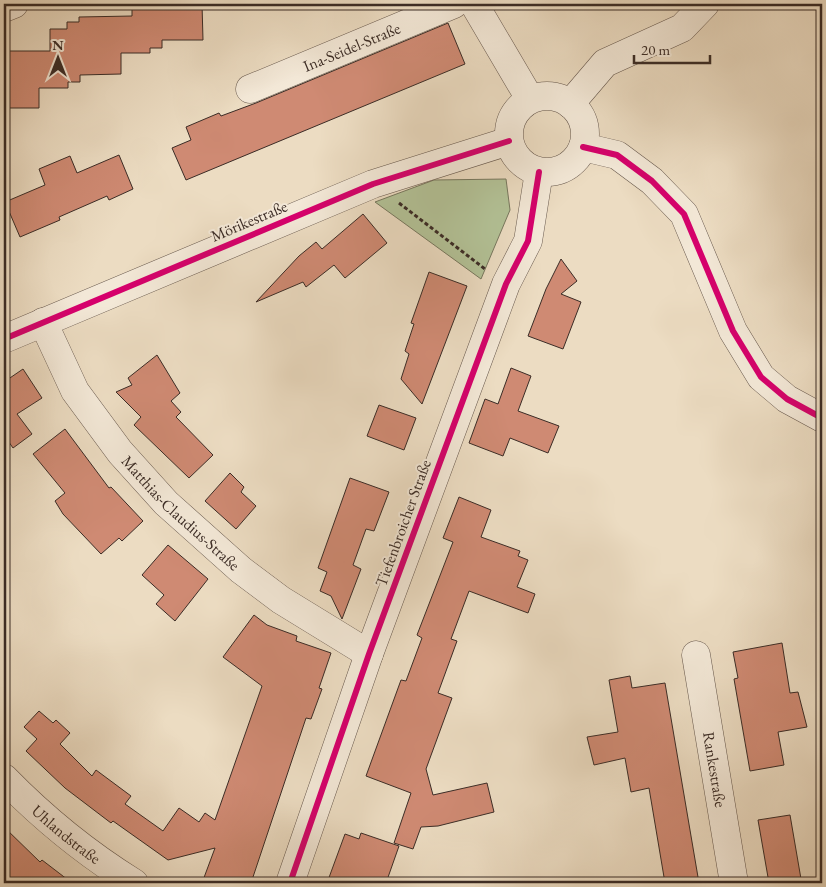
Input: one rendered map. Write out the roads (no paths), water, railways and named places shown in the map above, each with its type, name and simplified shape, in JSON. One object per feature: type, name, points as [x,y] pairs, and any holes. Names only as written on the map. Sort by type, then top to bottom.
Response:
[{"type":"street","points":[[4,8],[14,4]]},
{"type":"street","name":"Ina-Seidel-Straße","points":[[250,89],[454,4]]},
{"type":"street","points":[[474,4],[530,99]]},
{"type":"street","points":[[570,104],[605,63],[682,28],[705,4]]},
{"type":"street","points":[[543,96],[558,97],[570,104],[581,116],[585,131],[583,147],[573,163],[557,172],[539,172],[524,166],[514,155],[508,141],[509,124],[517,110],[530,99],[543,96]]},
{"type":"street","name":"Mörikestraße","points":[[4,339],[373,184],[508,141]]},
{"type":"street","points":[[583,147],[617,155],[652,181],[684,214],[733,331],[761,377],[787,399],[822,418]]},
{"type":"street","name":"Tiefenbroicher Straße","points":[[290,883],[369,654],[506,284],[528,241],[539,172]]},
{"type":"street","name":"Matthias-Claudius-Straße","points":[[43,322],[75,391],[120,452],[166,503],[241,570],[282,600],[369,654]]},
{"type":"street","name":"Rankestraße","points":[[696,655],[734,883]]},
{"type":"street","name":"Uhlandstraße","points":[[4,778],[41,816],[95,859],[134,883]]}]
